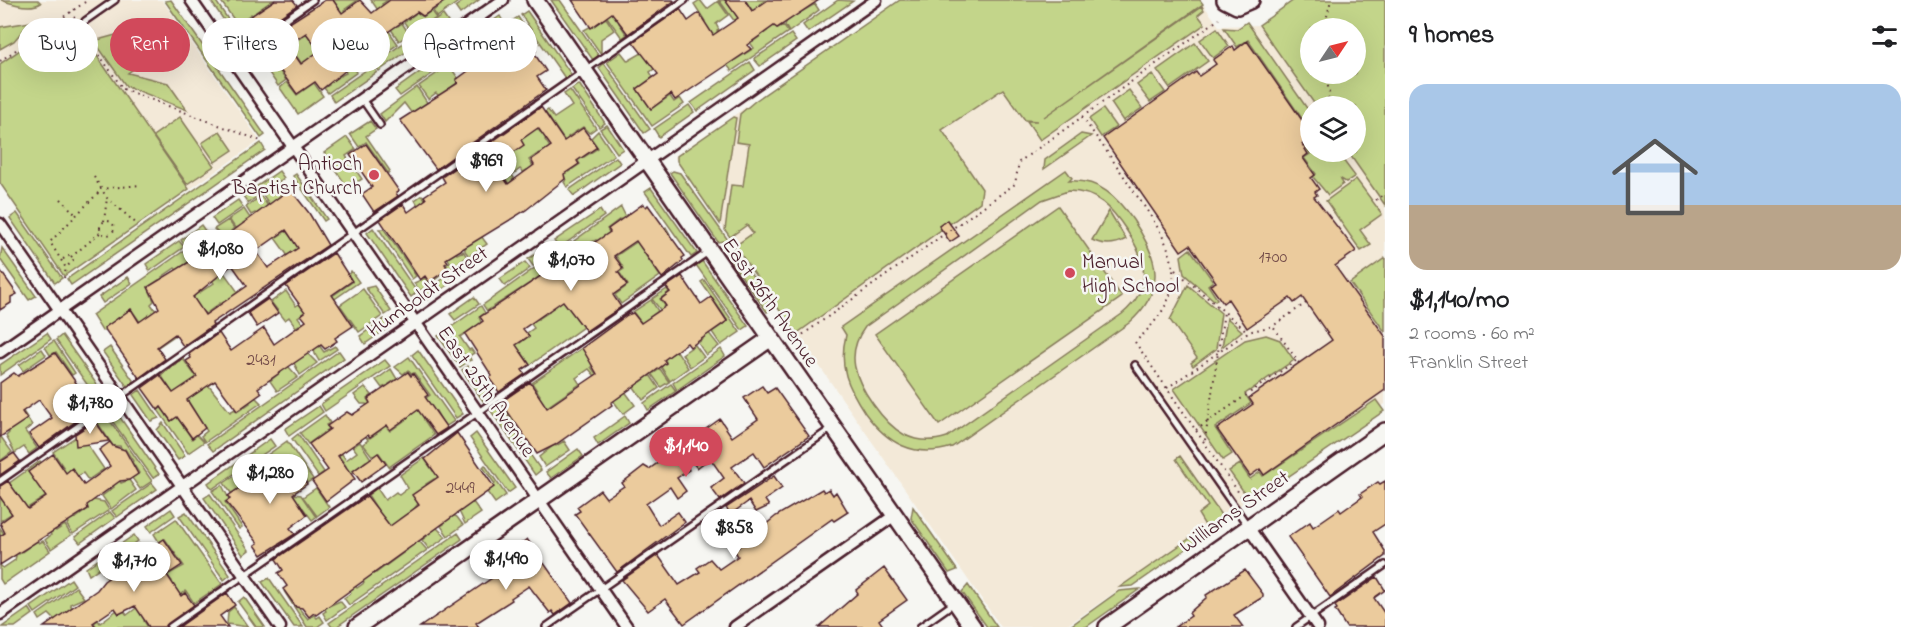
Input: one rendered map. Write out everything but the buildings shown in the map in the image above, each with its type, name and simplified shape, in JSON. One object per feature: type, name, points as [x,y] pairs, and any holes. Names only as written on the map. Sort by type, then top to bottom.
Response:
[{"type":"street","name":"East 25th Avenue","points":[[191,0],[204,18]]},
{"type":"street","points":[[0,352],[503,0]]},
{"type":"street","name":"East 26th Avenue","points":[[535,0],[973,627]]},
{"type":"street","name":"Humboldt Street","points":[[0,614],[876,0]]},
{"type":"street","name":"East 25th Avenue","points":[[242,72],[627,627]]},
{"type":"street","points":[[0,224],[280,627]]},
{"type":"street","points":[[357,627],[771,338]]},
{"type":"street","name":"Williams Street","points":[[1107,627],[1385,431]]},
{"type":"street","points":[[735,627],[895,515]]},
{"type":"street","points":[[1248,527],[1318,627]]},
{"type":"lane","points":[[89,18],[115,0]]},
{"type":"lane","points":[[287,18],[313,0]]},
{"type":"lane","points":[[0,481],[685,0]]},
{"type":"lane","points":[[362,99],[380,125]]},
{"type":"lane","points":[[170,627],[477,411],[710,251]]},
{"type":"lane","points":[[1135,365],[1248,527]]},
{"type":"lane","points":[[546,627],[833,427]]},
{"type":"lane","points":[[1296,627],[1385,565]]},
{"type":"lane","points":[[920,627],[955,602]]},
{"type":"path","points":[[0,61],[88,0]]},
{"type":"path","points":[[1327,18],[1332,0]]},
{"type":"path","points":[[70,12],[123,88],[261,141]]},
{"type":"path","points":[[798,338],[1015,184],[1019,162],[1219,19]]},
{"type":"path","points":[[1082,117],[1161,229],[1171,251],[1173,269],[1168,300],[1162,311],[1135,342],[1250,508]]},
{"type":"path","points":[[94,177],[107,198],[138,225]]},
{"type":"path","points":[[64,278],[66,268],[63,259],[50,242],[100,189],[141,185]]},
{"type":"path","points":[[1376,200],[1385,194]]},
{"type":"path","points":[[63,259],[71,257],[100,232],[107,198]]},
{"type":"path","points":[[61,199],[76,215]]},
{"type":"path","points":[[100,232],[107,236],[114,232],[112,222],[104,221]]},
{"type":"path","points":[[66,268],[73,260],[71,257]]},
{"type":"path","points":[[1173,269],[1248,332]]},
{"type":"path","points":[[1167,388],[1248,332],[1274,326],[1306,303]]},
{"type":"path","points":[[1204,442],[1224,312]]},
{"type":"path","points":[[1196,430],[1298,362],[1274,326]]},
{"type":"shaded area","points":[[0,0],[162,0],[175,18],[110,18],[110,72],[190,72],[190,40],[202,58],[202,72],[212,72],[258,138],[258,142],[64,277],[0,184]]},
{"type":"shaded area","name":"Manual High School","points":[[900,0],[1200,0],[1219,26],[1259,25],[1309,96],[1300,96],[1300,162],[1355,162],[1385,205],[1385,404],[1065,627],[1001,627],[674,157]]},
{"type":"green space","points":[[1,0],[38,0],[41,3],[26,6]]},
{"type":"green space","points":[[171,0],[184,18],[177,18],[165,1]]},
{"type":"green space","points":[[210,0],[215,0],[227,18],[222,18]]},
{"type":"green space","points":[[220,0],[228,3],[232,0],[273,0],[256,12],[260,18],[254,18],[251,14],[245,18],[233,18]]},
{"type":"green space","points":[[333,0],[358,0],[344,10],[350,18],[330,16],[339,9]]},
{"type":"green space","points":[[371,0],[388,0],[382,4],[398,26],[402,23],[402,39],[399,41],[390,28],[390,18],[383,18]]},
{"type":"green space","points":[[461,0],[437,17],[433,11],[441,5],[439,2]]},
{"type":"green space","points":[[465,0],[479,0],[460,14],[455,7]]},
{"type":"green space","points":[[551,0],[560,0],[599,56],[593,60]]},
{"type":"green space","points":[[595,0],[630,15],[619,23],[627,35],[622,38]]},
{"type":"green space","points":[[700,0],[707,9],[718,1],[728,15],[716,24],[719,30],[717,31],[735,58],[695,28],[705,21],[694,4]]},
{"type":"green space","points":[[719,0],[726,0],[754,41],[767,31],[745,0],[766,0],[760,4],[769,21],[778,28],[783,25],[788,32],[732,71],[727,65],[754,48]]},
{"type":"green space","points":[[838,0],[853,1],[808,32],[803,25]]},
{"type":"green space","points":[[900,0],[1200,0],[1203,4],[1044,117],[1202,6],[1204,10],[1198,15],[1205,24],[1040,140],[1027,121],[1037,121],[1025,120],[1003,89],[942,130],[982,189],[980,202],[796,334],[735,246],[753,233],[747,225],[730,237],[725,230],[731,185],[743,186],[749,144],[736,142],[740,114],[755,101]]},
{"type":"green space","points":[[1294,0],[1385,0],[1385,205],[1355,162],[1366,162],[1366,96],[1309,96],[1301,84],[1366,84],[1366,18],[1300,18],[1300,83],[1259,25]]},
{"type":"green space","points":[[815,4],[819,10],[789,32],[785,25],[787,20]]},
{"type":"green space","points":[[415,11],[423,17],[431,11],[436,18],[410,18],[415,14]]},
{"type":"green space","points":[[527,11],[532,18],[523,18],[521,15]]},
{"type":"green space","points":[[606,18],[614,30],[601,39],[601,54],[584,30]]},
{"type":"green space","points":[[1247,22],[1300,98],[1300,116],[1248,40],[1237,47],[1224,28],[1237,29]]},
{"type":"green space","points":[[18,24],[18,36],[0,49],[0,27]]},
{"type":"green space","points":[[537,25],[573,77],[567,81],[537,38]]},
{"type":"green space","points":[[190,27],[202,45],[202,54],[190,37]]},
{"type":"green space","points":[[1217,28],[1229,46],[1213,58],[1200,40]]},
{"type":"green space","points":[[311,30],[311,60],[304,67],[299,60],[299,39]]},
{"type":"green space","points":[[390,33],[398,44],[390,50]]},
{"type":"green space","points":[[791,34],[796,41],[760,66],[754,59]]},
{"type":"green space","points":[[110,37],[110,64],[98,47],[98,40]]},
{"type":"green space","points":[[1195,43],[1208,61],[1170,88],[1157,70]]},
{"type":"green space","points":[[402,44],[402,55],[390,63],[390,53]]},
{"type":"green space","points":[[652,47],[673,56],[650,72],[653,77],[637,89],[651,109],[670,96],[674,102],[680,98],[684,104],[652,126],[607,62],[621,52],[628,61]]},
{"type":"green space","points":[[18,51],[18,72],[98,72],[98,57],[189,189],[64,276],[0,183],[0,64]]},
{"type":"green space","points":[[750,62],[755,70],[697,111],[691,103]]},
{"type":"green space","points":[[604,63],[650,129],[644,133],[599,68]]},
{"type":"green space","points":[[116,72],[129,72],[168,83],[187,110],[126,86]]},
{"type":"green space","points":[[215,72],[221,72],[265,135],[261,138]]},
{"type":"green space","points":[[268,72],[280,72],[286,80],[278,86]]},
{"type":"green space","points":[[357,72],[328,93],[324,88],[329,85],[328,82],[346,73]]},
{"type":"green space","points":[[363,72],[377,72],[334,102],[330,95]]},
{"type":"green space","points":[[420,72],[434,72],[400,96],[395,90]]},
{"type":"green space","points":[[439,72],[454,72],[458,78],[457,83],[439,96],[436,93],[428,99],[419,86]]},
{"type":"green space","points":[[1152,74],[1165,92],[1150,102],[1137,85]]},
{"type":"green space","points":[[287,82],[297,95],[314,83],[323,96],[298,114],[280,88]]},
{"type":"green space","points":[[579,84],[605,123],[599,127],[572,89]]},
{"type":"green space","points":[[417,87],[428,104],[413,115],[404,103],[385,122],[380,114]]},
{"type":"green space","points":[[570,90],[596,128],[589,133],[583,127],[568,137],[584,157],[598,148],[591,138],[598,131],[614,155],[567,187],[564,182],[566,180],[552,155],[542,157],[539,153],[529,160],[535,169],[538,185],[527,170],[523,172],[520,169],[512,175],[514,178],[509,184],[487,152],[492,148],[501,162],[513,154],[502,137],[530,118],[540,132],[552,124],[557,131],[545,140],[567,173],[580,164],[545,112],[548,110],[554,118],[572,106],[564,94]]},
{"type":"green space","points":[[1129,90],[1142,108],[1123,121],[1111,103]]},
{"type":"green space","points":[[689,105],[694,112],[659,137],[654,129]]},
{"type":"green space","points":[[1103,109],[1116,127],[1101,137],[1089,119]]},
{"type":"green space","points":[[180,117],[214,166],[187,184],[153,136]]},
{"type":"green space","points":[[733,117],[736,118],[720,224],[677,161],[677,156]]},
{"type":"green space","points":[[370,121],[376,129],[366,136],[390,171],[388,173],[366,142],[359,147],[350,134]]},
{"type":"green space","points":[[607,125],[623,149],[617,153],[600,129]]},
{"type":"green space","points":[[220,131],[233,150],[215,162],[202,143]]},
{"type":"green space","points":[[1081,134],[1091,136],[1044,169],[1045,160]]},
{"type":"green space","points":[[347,137],[356,149],[346,156],[362,179],[348,188],[324,153]]},
{"type":"green space","points":[[261,143],[265,150],[71,285],[67,279]]},
{"type":"green space","points":[[616,157],[620,163],[574,196],[569,190]]},
{"type":"green space","points":[[1307,162],[1344,162],[1355,176],[1346,182],[1341,179],[1343,184],[1328,195],[1313,177],[1316,174]]},
{"type":"green space","points":[[1066,170],[1072,178],[1069,181],[1080,181],[1098,186],[1114,197],[1142,234],[1153,261],[1154,286],[1141,311],[1129,323],[952,447],[938,450],[925,451],[902,446],[873,424],[854,394],[846,376],[843,357],[846,335],[841,327]],"holes":[[[1068,191],[1078,192],[1103,202],[1116,215],[1134,242],[1144,274],[1139,294],[1132,304],[1122,314],[947,437],[924,440],[904,435],[880,414],[857,376],[855,347],[865,327],[1042,200]]]},
{"type":"green space","points":[[279,171],[284,178],[248,203],[243,196]]},
{"type":"green space","points":[[673,171],[680,173],[728,240],[718,242],[670,173]]},
{"type":"green space","points":[[296,174],[327,219],[324,221],[293,176]]},
{"type":"green space","points":[[1356,179],[1382,214],[1360,230],[1371,245],[1361,251],[1326,201]]},
{"type":"green space","points":[[275,187],[281,195],[278,198],[280,201],[269,204],[263,195]]},
{"type":"green space","points":[[651,188],[697,253],[691,257],[645,192]]},
{"type":"green space","points":[[422,195],[432,208],[437,225],[457,254],[463,251],[467,257],[450,269],[446,265],[450,262],[415,200]]},
{"type":"green space","points":[[261,196],[268,206],[258,217],[255,213],[251,215],[246,207]]},
{"type":"green space","points":[[238,200],[243,207],[217,225],[212,218]]},
{"type":"green space","points":[[1058,206],[1122,297],[939,425],[875,334]]},
{"type":"green space","points":[[621,207],[627,219],[623,223],[620,219],[607,229],[622,251],[615,256],[605,241],[600,244],[596,240],[579,249],[574,241]]},
{"type":"green space","points":[[244,209],[250,218],[243,223],[245,226],[235,228],[229,219]]},
{"type":"green space","points":[[600,210],[604,216],[559,248],[554,241]]},
{"type":"green space","points":[[1109,211],[1126,239],[1109,244],[1092,240]]},
{"type":"green space","points":[[17,213],[62,278],[55,283],[10,218]]},
{"type":"green space","points":[[464,213],[487,244],[469,256],[465,251]]},
{"type":"green space","points":[[228,220],[234,228],[231,231],[234,236],[227,241],[214,229]]},
{"type":"green space","points":[[201,225],[206,232],[185,246],[181,240]]},
{"type":"green space","points":[[666,227],[670,234],[644,253],[660,276],[621,304],[615,295],[628,285],[619,272],[624,269],[616,256],[638,241],[641,245]]},
{"type":"green space","points":[[373,228],[417,292],[411,297],[367,233]]},
{"type":"green space","points":[[379,229],[384,229],[416,276],[412,279]]},
{"type":"green space","points":[[286,231],[302,250],[288,256],[275,238]]},
{"type":"green space","points":[[179,241],[184,247],[150,271],[146,264]]},
{"type":"green space","points":[[197,241],[199,256],[225,274],[238,292],[234,295],[227,312],[220,303],[207,313],[212,324],[204,312],[194,319],[189,302],[194,298],[193,284],[199,293],[214,283],[187,248]]},
{"type":"green space","points":[[571,242],[578,251],[571,259],[569,256],[558,264],[558,270],[555,266],[545,273],[547,277],[545,279],[542,275],[487,311],[483,305]]},
{"type":"green space","points":[[551,244],[555,250],[533,266],[528,259]]},
{"type":"green space","points":[[2,248],[36,296],[29,300],[0,259]]},
{"type":"green space","points":[[733,248],[770,301],[772,309],[767,312],[727,256]]},
{"type":"green space","points":[[1190,249],[1213,281],[1208,285],[1217,299],[1215,301],[1184,274],[1181,256]]},
{"type":"green space","points":[[185,250],[192,260],[181,267],[183,278],[175,268],[162,277],[170,288],[159,280],[148,287],[154,301],[151,304],[174,336],[158,347],[131,309],[102,331],[92,315]]},
{"type":"green space","points":[[1385,258],[1385,332],[1350,283]]},
{"type":"green space","points":[[702,261],[748,326],[742,330],[696,265]]},
{"type":"green space","points":[[525,262],[530,268],[505,286],[500,279]]},
{"type":"green space","points":[[448,270],[420,291],[414,283],[425,278],[429,283]]},
{"type":"green space","points":[[351,271],[359,282],[323,307],[321,304],[352,282],[348,275]]},
{"type":"green space","points":[[450,274],[455,280],[427,300],[422,294]]},
{"type":"green space","points":[[128,277],[132,283],[103,303],[99,297]]},
{"type":"green space","points":[[704,280],[740,332],[721,345],[712,332],[728,321],[701,282]]},
{"type":"green space","points":[[1188,285],[1221,313],[1216,349],[1193,366],[1191,363],[1197,358],[1170,320]]},
{"type":"green space","points":[[374,286],[391,311],[385,315],[366,288]]},
{"type":"green space","points":[[363,289],[382,316],[359,332],[340,305]]},
{"type":"green space","points":[[667,289],[669,292],[660,299],[669,311],[678,305],[674,299],[678,296],[682,301],[687,298],[700,316],[697,318],[719,346],[706,355],[698,343],[703,339],[686,314],[671,324],[652,299]]},
{"type":"green space","points":[[286,291],[296,306],[308,298],[313,306],[298,317],[324,352],[335,346],[337,349],[319,361],[314,348],[299,325],[296,327],[289,317],[285,320],[271,302]]},
{"type":"green space","points":[[560,295],[583,327],[530,365],[523,354],[517,358],[513,334],[520,343],[529,336],[527,333],[534,328],[529,321],[535,317],[538,319],[549,312],[546,306]]},
{"type":"green space","points":[[474,297],[479,304],[455,320],[450,314]]},
{"type":"green space","points":[[651,300],[658,311],[650,317],[672,354],[677,351],[688,368],[670,381],[661,367],[666,362],[650,339],[637,348],[654,373],[660,369],[669,382],[661,387],[634,350],[599,361],[591,367],[597,375],[595,376],[589,369],[576,378],[580,384],[534,416],[531,413],[514,425],[503,407],[509,414],[540,395],[532,383],[582,348],[591,361],[643,325],[633,312]]},
{"type":"green space","points":[[481,306],[485,313],[479,317],[490,345],[476,326],[460,337],[474,353],[469,356],[471,360],[468,361],[447,330]]},
{"type":"green space","points":[[1227,318],[1242,331],[1222,347]]},
{"type":"green space","points":[[384,319],[389,327],[365,344],[360,336]]},
{"type":"green space","points":[[445,332],[466,363],[460,367],[438,336]]},
{"type":"green space","points":[[47,333],[51,339],[0,375],[0,365]]},
{"type":"green space","points":[[62,335],[107,399],[100,403],[56,340]]},
{"type":"green space","points":[[1266,335],[1280,340],[1294,360],[1245,394],[1251,403],[1215,428],[1232,454],[1223,460],[1174,389],[1245,340]]},
{"type":"green space","points":[[54,341],[75,373],[72,375],[56,352],[50,355],[45,347]]},
{"type":"green space","points":[[695,345],[704,357],[690,367],[682,354]]},
{"type":"green space","points":[[110,347],[135,383],[128,388],[103,352]]},
{"type":"green space","points":[[229,348],[239,362],[209,386],[230,412],[235,409],[237,412],[250,403],[248,400],[254,396],[261,403],[205,442],[201,436],[207,431],[186,398],[167,416],[171,421],[177,417],[192,439],[197,435],[204,442],[188,453],[158,410],[176,398],[161,375],[183,359],[194,374]]},
{"type":"green space","points":[[42,349],[46,355],[23,371],[19,365]]},
{"type":"green space","points":[[721,349],[725,356],[677,390],[673,383]]},
{"type":"green space","points":[[418,350],[463,414],[456,418],[412,355]]},
{"type":"green space","points":[[339,351],[344,358],[213,451],[207,444]]},
{"type":"green space","points":[[307,353],[317,363],[300,375],[294,363]]},
{"type":"green space","points":[[409,357],[454,421],[445,427],[436,411],[424,420],[434,435],[389,467],[379,453],[373,457],[363,444],[368,440],[366,437],[370,438],[381,430],[378,426],[383,423],[390,431],[408,418],[406,412],[430,395],[414,373],[411,374],[408,370],[403,374],[395,367]]},
{"type":"green space","points":[[385,360],[390,366],[325,411],[321,404]]},
{"type":"green space","points":[[288,366],[298,377],[277,391],[270,381]]},
{"type":"green space","points":[[468,366],[489,396],[483,401],[462,370]]},
{"type":"green space","points":[[391,369],[397,379],[389,384],[391,388],[389,390],[386,386],[382,388],[376,380]]},
{"type":"green space","points":[[650,375],[659,388],[643,400],[634,387],[636,385],[634,382],[638,379],[641,382]]},
{"type":"green space","points":[[671,384],[676,391],[648,410],[644,403]]},
{"type":"green space","points":[[365,387],[372,395],[367,399],[383,422],[380,424],[366,404],[361,404],[354,395]]},
{"type":"green space","points":[[140,390],[159,418],[151,421],[133,395]]},
{"type":"green space","points":[[624,390],[635,405],[623,414],[612,399]]},
{"type":"green space","points":[[1376,400],[1384,411],[1251,502],[1229,471],[1240,464],[1250,479],[1260,472],[1263,476]]},
{"type":"green space","points":[[319,406],[323,412],[289,436],[285,429]]},
{"type":"green space","points":[[497,407],[541,470],[535,475],[491,411]]},
{"type":"green space","points":[[22,410],[32,425],[25,431],[37,448],[29,454],[24,447],[15,453],[6,436],[9,433],[5,427]]},
{"type":"green space","points":[[115,410],[159,474],[153,478],[108,415]]},
{"type":"green space","points":[[106,415],[152,481],[140,489],[132,478],[139,473],[133,461],[125,449],[123,451],[120,446],[113,446],[97,422]]},
{"type":"green space","points":[[325,415],[330,423],[326,425],[329,429],[326,431],[346,460],[357,452],[353,447],[360,442],[378,469],[374,472],[366,461],[348,475],[343,468],[346,466],[323,433],[308,444],[300,433]]},
{"type":"green space","points":[[625,416],[629,423],[598,445],[594,438]]},
{"type":"green space","points":[[163,423],[185,456],[178,460],[157,430]]},
{"type":"green space","points":[[476,433],[515,488],[508,493],[470,438]]},
{"type":"green space","points":[[80,434],[104,469],[88,480],[83,473],[26,509],[8,484],[40,461],[52,477],[64,468],[53,452]]},
{"type":"green space","points":[[298,434],[324,472],[318,476],[292,439]]},
{"type":"green space","points":[[0,438],[12,452],[0,461]]},
{"type":"green space","points":[[270,439],[275,446],[212,489],[208,483]]},
{"type":"green space","points":[[287,441],[313,479],[307,483],[290,459],[286,461],[283,457],[274,467],[271,463],[263,467],[259,461]]},
{"type":"green space","points":[[564,441],[570,450],[545,467],[539,457],[554,445]]},
{"type":"green space","points":[[578,449],[583,456],[551,478],[546,472]]},
{"type":"green space","points":[[1180,456],[1221,515],[1219,526],[1133,586],[1120,587],[1206,527],[1198,514],[1208,506],[1176,459]]},
{"type":"green space","points":[[424,458],[433,471],[442,465],[437,483],[434,479],[426,484],[429,489],[414,509],[428,529],[407,514],[400,519],[427,550],[349,605],[344,598],[351,593],[349,589],[355,585],[357,588],[364,583],[362,579],[374,570],[376,573],[407,550],[384,518],[362,519],[377,509],[368,495],[377,488],[385,500],[396,492],[399,495],[408,488],[400,475]]},
{"type":"green space","points":[[256,461],[261,468],[259,478],[255,476],[248,481],[241,472]]},
{"type":"green space","points":[[485,465],[506,495],[495,503],[487,492],[495,484],[483,467]]},
{"type":"green space","points":[[110,467],[121,483],[129,480],[136,490],[111,509],[102,496],[114,487],[103,471]]},
{"type":"green space","points":[[239,473],[246,487],[231,493],[224,483]]},
{"type":"green space","points":[[152,483],[157,489],[117,517],[112,511]]},
{"type":"green space","points":[[83,485],[94,500],[104,502],[109,510],[73,534],[67,525],[69,523],[67,519],[76,518],[88,509],[77,489]]},
{"type":"green space","points":[[222,485],[229,499],[225,502],[242,527],[239,529],[212,491]]},
{"type":"green space","points":[[316,488],[329,507],[317,516],[303,497]]},
{"type":"green space","points":[[210,494],[249,550],[243,555],[204,498]]},
{"type":"green space","points":[[293,494],[301,495],[316,517],[312,520],[303,508],[296,512]]},
{"type":"green space","points":[[0,496],[12,513],[0,521]]},
{"type":"green space","points":[[473,502],[481,513],[465,524],[458,509]]},
{"type":"green space","points":[[38,504],[56,531],[65,525],[71,535],[51,549],[45,540],[51,535]]},
{"type":"green space","points":[[913,507],[957,570],[949,573],[911,518]]},
{"type":"green space","points":[[171,509],[175,515],[151,532],[147,526]]},
{"type":"green space","points":[[110,512],[115,518],[80,543],[75,537]]},
{"type":"green space","points":[[186,512],[230,575],[224,580],[179,516]]},
{"type":"green space","points":[[451,514],[457,517],[463,525],[448,536],[441,526],[444,524],[442,521]]},
{"type":"green space","points":[[176,519],[222,584],[194,603],[186,591],[176,598],[166,585],[172,581],[167,575],[184,566],[165,539],[159,542],[154,534]]},
{"type":"green space","points":[[434,525],[446,537],[429,549],[422,540],[427,536],[425,533]]},
{"type":"green space","points":[[0,528],[19,554],[37,541],[39,543],[43,541],[50,551],[3,584],[0,579],[0,565],[3,568],[15,560],[16,556],[0,535]]},
{"type":"green space","points":[[458,533],[462,539],[336,627],[332,627],[329,623]]},
{"type":"green space","points":[[134,535],[138,541],[89,575],[86,568]]},
{"type":"green space","points":[[139,544],[145,552],[137,558],[139,562],[136,564],[133,559],[130,561],[125,553]]},
{"type":"green space","points":[[123,555],[128,562],[107,578],[101,570]]},
{"type":"green space","points":[[269,578],[303,627],[294,627],[262,582]]},
{"type":"green space","points":[[71,579],[75,585],[35,613],[31,607]]},
{"type":"green space","points":[[968,585],[997,627],[987,627],[962,592]]},
{"type":"green space","points":[[76,587],[84,598],[70,604],[72,607],[67,611],[78,627],[55,620],[49,614],[40,620],[37,615]]},
{"type":"green space","points":[[1140,589],[1086,627],[1069,627],[1119,591]]},
{"type":"green space","points":[[284,591],[308,619],[314,615],[317,618],[320,616],[324,622],[317,627],[307,627]]},
{"type":"green space","points":[[244,597],[265,627],[256,627],[238,602]]},
{"type":"green space","points":[[340,601],[345,607],[327,620],[323,613],[326,611],[324,608]]},
{"type":"green space","points":[[139,606],[147,618],[144,621],[148,627],[97,627],[94,623],[98,620],[100,623],[121,607],[127,615]]},
{"type":"green space","points":[[234,607],[248,627],[227,624],[228,612]]},
{"type":"green space","points":[[29,608],[33,614],[15,627],[2,627]]},
{"type":"place","name":"Antioch Baptist Church","points":[[374,175]]},
{"type":"place","name":"Manual High School","points":[[1070,273]]}]
